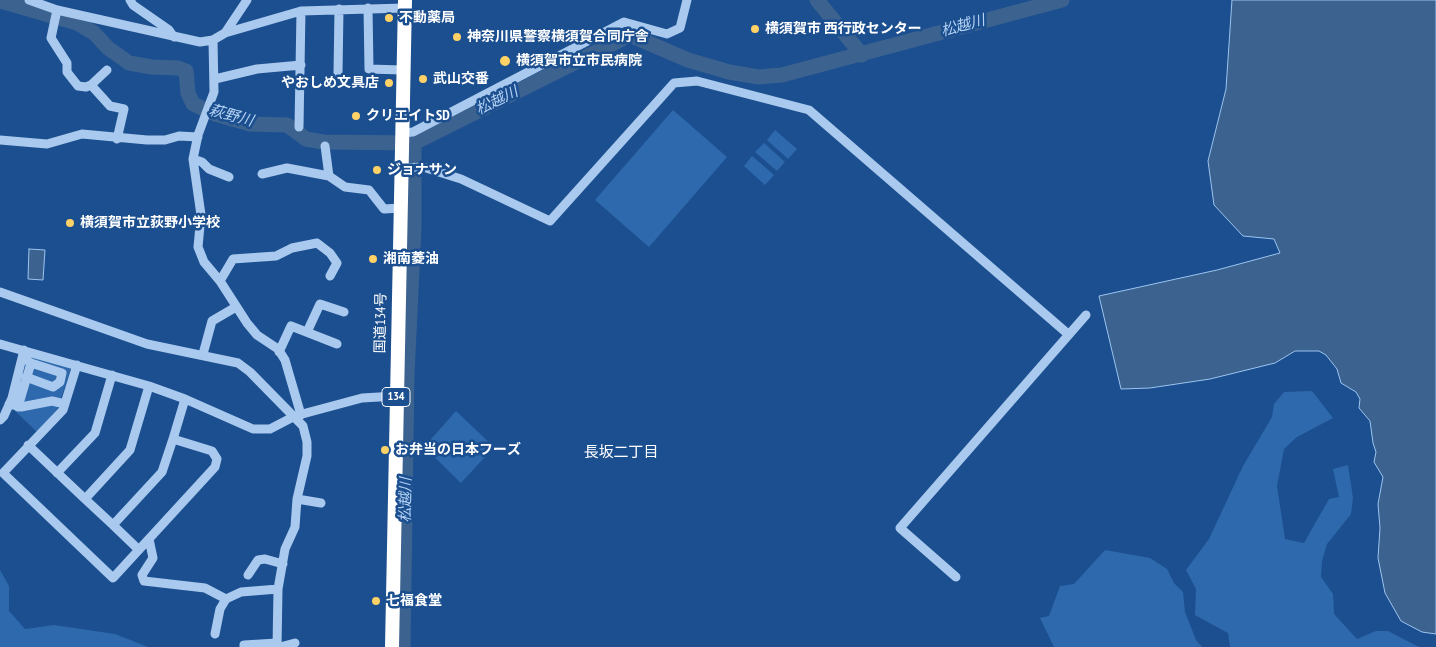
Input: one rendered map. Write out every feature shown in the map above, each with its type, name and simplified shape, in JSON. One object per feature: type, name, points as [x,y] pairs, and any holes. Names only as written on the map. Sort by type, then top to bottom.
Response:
[{"type":"highway","name":"国道134号","points":[[392,647],[404,4]]},
{"type":"street","points":[[29,0],[56,12],[200,42],[213,40],[224,33],[301,11],[368,8],[404,4]]},
{"type":"street","points":[[130,0],[133,5],[169,30],[174,37]]},
{"type":"street","points":[[224,33],[247,0]]},
{"type":"street","points":[[401,139],[624,22],[667,34],[680,28],[687,0]]},
{"type":"street","points":[[368,8],[369,69],[402,70]]},
{"type":"street","points":[[338,74],[339,9]]},
{"type":"street","points":[[299,127],[301,11]]},
{"type":"street","points":[[56,12],[52,24],[51,38],[66,63],[67,72],[78,86],[86,87],[91,85],[106,70]]},
{"type":"street","points":[[213,40],[214,92],[198,137],[193,159],[201,215],[198,247],[204,262],[220,281],[257,335],[279,352],[285,360],[298,416],[307,442],[297,499],[295,526],[285,549],[278,589],[278,646]]},
{"type":"street","points":[[215,79],[257,69],[301,65]]},
{"type":"street","points":[[401,168],[423,167],[461,179],[550,221],[674,83],[697,81],[810,110],[1068,334]]},
{"type":"street","points":[[91,85],[110,106],[124,109],[117,138]]},
{"type":"street","points":[[0,140],[47,144],[88,134],[117,138],[165,140],[179,136],[198,137]]},
{"type":"street","points":[[325,146],[329,176]]},
{"type":"street","points":[[193,159],[202,162],[209,169],[229,177]]},
{"type":"street","points":[[262,174],[287,168],[329,176],[346,187],[369,190],[384,209],[400,208]]},
{"type":"street","points":[[220,281],[233,260],[237,258],[276,256],[292,248],[317,243],[330,253],[337,263],[330,276]]},
{"type":"street","points":[[0,292],[147,344],[203,354],[238,363],[298,416]]},
{"type":"street","points":[[307,332],[320,304],[344,312]]},
{"type":"street","points":[[203,354],[212,321],[236,307]]},
{"type":"street","points":[[956,577],[900,528],[1086,315]]},
{"type":"street","points":[[279,352],[291,326],[337,344]]},
{"type":"street","points":[[0,344],[24,354],[77,365],[149,386],[186,399],[253,429],[270,429],[298,416],[362,398],[396,396]]},
{"type":"street","points":[[24,354],[31,363],[62,374],[60,382],[53,387]]},
{"type":"street","points":[[13,406],[24,354]]},
{"type":"street","points":[[0,420],[13,406],[31,363]]},
{"type":"street","points":[[77,365],[63,410],[1,472],[113,578],[216,467],[217,459],[212,451],[173,439]]},
{"type":"street","points":[[57,473],[95,433],[112,375]]},
{"type":"street","points":[[26,377],[53,387],[57,395],[52,401]]},
{"type":"street","points":[[85,499],[130,450],[149,386]]},
{"type":"street","points":[[113,525],[162,472],[186,399]]},
{"type":"street","points":[[13,406],[52,401],[65,404]]},
{"type":"street","points":[[28,445],[139,550]]},
{"type":"street","points":[[297,499],[320,502]]},
{"type":"street","points":[[149,539],[153,558],[142,576],[144,581],[205,588],[226,599]]},
{"type":"street","points":[[248,575],[258,560],[265,559],[283,564]]},
{"type":"street","points":[[215,634],[220,609],[226,599],[240,592],[278,589]]},
{"type":"street","points":[[244,647],[278,646],[295,643]]},
{"type":"shaded area","points":[[1232,0],[1436,0],[1436,634],[1422,632],[1401,621],[1385,593],[1378,558],[1380,528],[1378,504],[1383,477],[1374,462],[1376,452],[1370,421],[1359,408],[1360,399],[1356,392],[1341,383],[1337,369],[1326,355],[1319,351],[1295,351],[1275,363],[1210,379],[1150,388],[1121,389],[1099,296],[1217,270],[1280,253],[1274,239],[1243,236],[1214,205],[1208,161],[1226,89]]},
{"type":"shaded area","points":[[673,110],[727,157],[649,247],[595,200]]},
{"type":"shaded area","points":[[775,130],[797,149],[788,159],[767,140]]},
{"type":"shaded area","points":[[764,143],[785,162],[777,171],[755,152]]},
{"type":"shaded area","points":[[752,156],[774,175],[765,185],[744,166]]},
{"type":"shaded area","points":[[29,249],[45,250],[43,280],[28,279]]},
{"type":"shaded area","points":[[28,355],[71,368],[58,408],[37,432],[14,410]]},
{"type":"shaded area","points":[[1312,391],[1333,418],[1297,437],[1284,449],[1277,486],[1285,539],[1304,543],[1329,499],[1339,497],[1333,469],[1348,465],[1353,498],[1351,514],[1327,544],[1322,561],[1321,577],[1333,594],[1334,614],[1357,639],[1376,631],[1388,631],[1419,647],[1230,647],[1228,633],[1195,615],[1196,589],[1186,570],[1209,539],[1243,466],[1272,417],[1274,404],[1284,392]]},
{"type":"shaded area","points":[[456,411],[494,447],[461,483],[424,447]]},
{"type":"shaded area","points":[[1105,550],[1150,558],[1167,569],[1174,583],[1183,592],[1185,612],[1196,640],[1202,647],[1054,647],[1040,618],[1049,616],[1060,586],[1074,584]]},
{"type":"shaded area","points":[[0,570],[9,586],[9,611],[25,629],[54,625],[115,634],[148,647],[0,647]]},
{"type":"waterway","points":[[817,0],[862,55]]},
{"type":"waterway","name":"松越川","points":[[403,647],[407,374],[414,229],[414,143],[630,35],[688,60],[729,72],[759,77],[782,75],[1062,0]]},
{"type":"waterway","name":"萩野川","points":[[0,1],[77,23],[94,33],[108,48],[129,63],[152,67],[178,68],[186,71],[188,93],[193,104],[215,114],[250,124],[287,125],[306,139],[323,142],[414,143]]},
{"type":"place","name":"不動薬局","points":[[389,18]]},
{"type":"place","name":"横須賀市 西行政センター","points":[[755,29]]},
{"type":"place","name":"神奈川県警察横須賀合同庁舎","points":[[457,37]]},
{"type":"place","name":"横須賀市立市民病院","points":[[505,61]]},
{"type":"place","name":"武山交番","points":[[423,79]]},
{"type":"place","name":"やおしめ文具店","points":[[389,83]]},
{"type":"place","name":"クリエイトSD","points":[[356,116]]},
{"type":"place","name":"ジョナサン","points":[[377,170]]},
{"type":"place","name":"横須賀市立荻野小学校","points":[[70,223]]},
{"type":"place","name":"湘南菱油","points":[[373,259]]},
{"type":"place","name":"お弁当の日本フーズ","points":[[385,450]]},
{"type":"place","name":"七福食堂","points":[[376,601]]},
{"type":"district","name":"長坂二丁目","points":[[621,453]]}]
